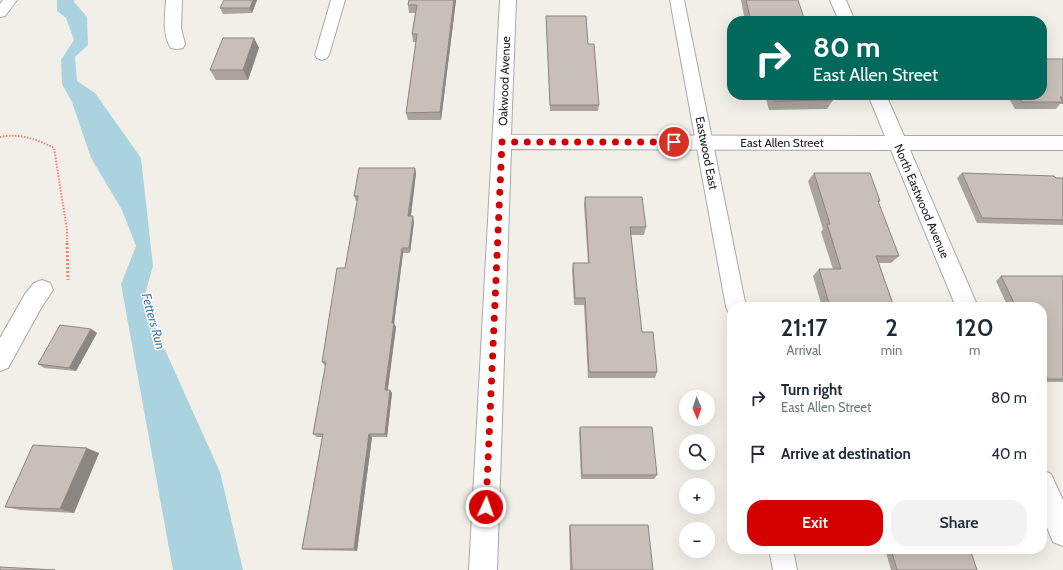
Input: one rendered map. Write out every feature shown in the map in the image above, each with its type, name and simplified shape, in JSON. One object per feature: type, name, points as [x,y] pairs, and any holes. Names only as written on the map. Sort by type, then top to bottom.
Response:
[{"type":"street","points":[[174,0],[173,28],[177,44]]},
{"type":"street","name":"Oakwood Avenue","points":[[483,570],[508,0]]},
{"type":"street","points":[[838,0],[845,16]]},
{"type":"street","name":"North Eastwood Avenue","points":[[879,100],[965,302]]},
{"type":"street","name":"East Allen Street","points":[[502,142],[1063,143]]},
{"type":"street","points":[[0,360],[34,300],[42,290]]},
{"type":"street","points":[[1047,495],[1063,532]]},
{"type":"lane","points":[[0,13],[10,0]]},
{"type":"lane","points":[[322,55],[338,0]]},
{"type":"lane","name":"Eastwood East","points":[[677,0],[735,302]]},
{"type":"lane","points":[[782,554],[785,570]]},
{"type":"path","points":[[0,137],[6,135],[20,136],[54,148],[67,230],[68,282]]},
{"type":"water","points":[[57,0],[74,0],[74,2],[87,17],[88,45],[75,57],[77,81],[95,93],[141,158],[153,266],[143,301],[220,472],[243,570],[173,570],[121,284],[136,246],[122,210],[91,158],[72,102],[62,84],[61,60],[74,40],[66,18],[57,11]]},
{"type":"building","points":[[224,0],[253,0],[250,8],[220,8]]},
{"type":"building","points":[[409,0],[454,0],[440,112],[406,113],[417,34],[412,34],[417,5],[408,5]]},
{"type":"building","points":[[746,0],[798,0],[803,16],[750,16]]},
{"type":"building","points":[[546,16],[586,16],[588,44],[594,44],[599,105],[550,105]]},
{"type":"building","points":[[223,38],[254,38],[243,70],[210,70]]},
{"type":"building","points":[[1047,59],[1063,59],[1063,97],[1060,97],[1063,102],[1022,102],[1021,100],[1047,100]]},
{"type":"building","points":[[774,100],[833,100],[774,101]]},
{"type":"building","points":[[359,168],[415,168],[408,216],[413,216],[409,248],[402,248],[392,323],[394,323],[385,390],[390,390],[385,434],[369,434],[354,549],[302,549],[323,434],[313,434],[326,362],[322,362],[337,268],[345,268],[358,196],[354,196]]},
{"type":"building","points":[[814,173],[870,173],[880,201],[878,201],[899,256],[876,256],[892,302],[829,302],[819,269],[841,269],[827,224],[830,224]]},
{"type":"building","points":[[962,173],[1054,176],[1056,178],[1063,178],[1063,220],[982,218]]},
{"type":"building","points":[[585,197],[642,197],[646,227],[630,227],[642,332],[653,332],[657,372],[589,372],[585,298],[575,298],[573,263],[589,263]]},
{"type":"building","points":[[1001,276],[1063,276],[1063,379],[1048,379],[1047,377],[1047,302],[1014,302]]},
{"type":"building","points":[[60,325],[91,329],[69,368],[38,364]]},
{"type":"building","points":[[580,427],[652,427],[657,475],[582,475]]},
{"type":"building","points":[[33,445],[87,448],[60,509],[5,507]]},
{"type":"building","points":[[570,525],[648,525],[653,570],[572,570]]},
{"type":"building","points":[[892,554],[972,554],[977,570],[897,570]]},
{"type":"building","points":[[0,567],[55,570],[0,570]]},
{"type":"route","points":[[486,507],[502,142],[674,142]]},
{"type":"water label","name":"Fetters Run","points":[[154,321]]}]
